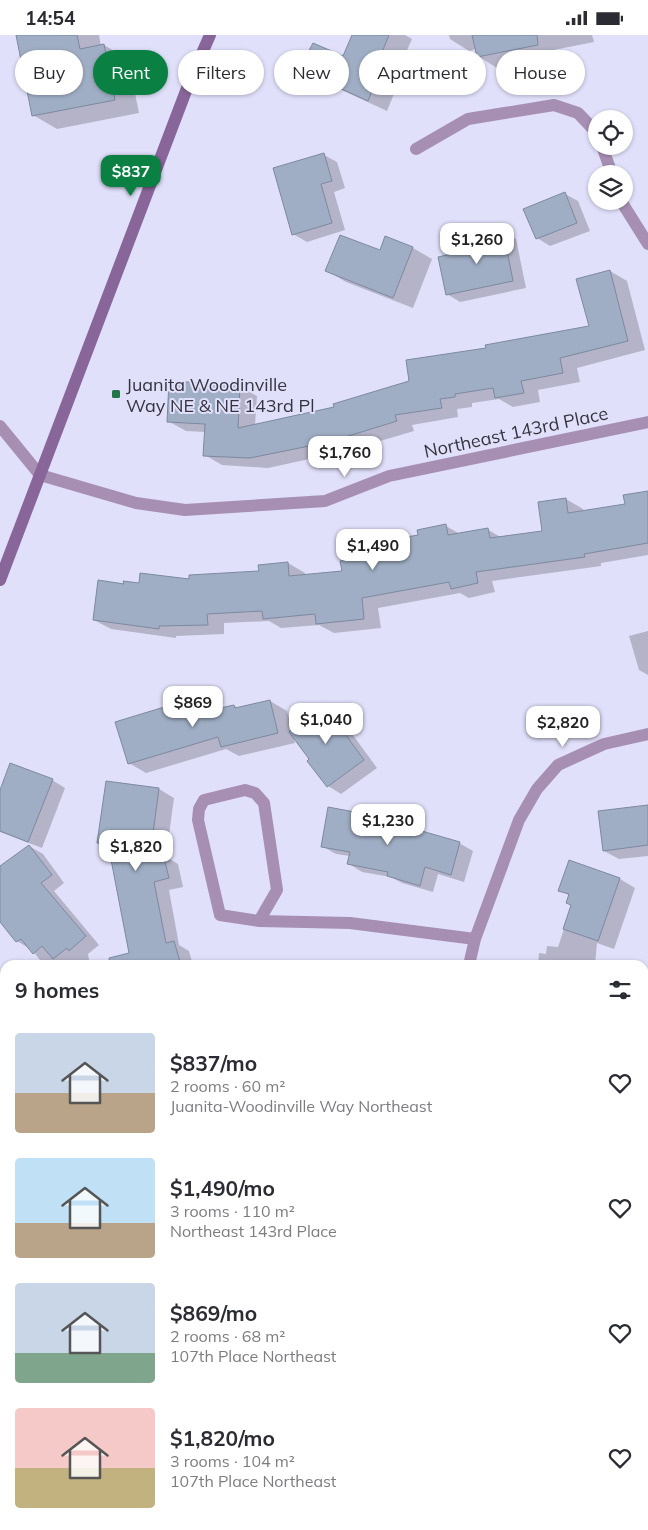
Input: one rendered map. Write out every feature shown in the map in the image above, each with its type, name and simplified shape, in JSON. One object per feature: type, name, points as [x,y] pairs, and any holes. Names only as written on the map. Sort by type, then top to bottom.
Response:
[{"type":"main road","points":[[0,580],[189,83],[210,35]]},
{"type":"street","points":[[416,149],[468,119],[554,105],[578,113],[588,124]]},
{"type":"street","points":[[627,210],[648,244]]},
{"type":"street","name":"Northeast 143rd Place","points":[[40,475],[136,503],[185,510],[325,501],[389,476],[648,422]]},
{"type":"street","points":[[0,426],[40,475]]},
{"type":"street","points":[[470,960],[475,939],[519,820],[537,789],[558,765],[604,744],[648,734]]},
{"type":"street","points":[[259,921],[277,890],[264,803],[255,793],[245,790],[204,800],[199,809],[198,819],[220,915],[259,921],[350,923],[475,939]]},
{"type":"building","points":[[16,35],[77,35],[80,49],[104,44],[105,50],[93,50],[93,95],[114,95],[115,100],[32,116],[28,95],[83,95],[83,50],[19,50]]},
{"type":"building","points":[[352,35],[389,35],[383,50],[359,50],[359,95],[370,95],[368,101],[349,92],[349,50],[346,50]]},
{"type":"building","points":[[472,35],[537,35],[538,45],[513,50],[496,50],[496,53],[486,55],[486,50],[475,50]]},
{"type":"building","points":[[313,43],[329,50],[309,50]]},
{"type":"building","points":[[324,153],[332,181],[321,184],[332,223],[292,235],[273,168]]},
{"type":"building","points":[[565,192],[577,223],[536,239],[523,209]]},
{"type":"building","points":[[503,230],[513,281],[446,295],[438,257],[464,251],[463,248],[477,245],[475,236]]},
{"type":"building","points":[[340,235],[380,250],[385,236],[413,247],[393,298],[325,271]]},
{"type":"building","points":[[610,270],[628,341],[560,358],[563,373],[521,381],[524,393],[495,398],[493,388],[455,394],[455,397],[440,399],[442,408],[395,415],[397,421],[329,442],[250,458],[203,456],[205,424],[167,422],[169,381],[240,385],[238,428],[334,407],[333,404],[409,381],[406,360],[486,348],[485,345],[589,326],[576,279]]},
{"type":"building","points":[[648,491],[648,543],[584,554],[585,557],[476,572],[478,583],[451,589],[449,582],[362,598],[364,619],[316,624],[315,614],[263,619],[262,611],[207,614],[208,625],[159,626],[159,629],[93,620],[98,580],[124,584],[123,581],[139,583],[140,573],[189,579],[189,575],[259,571],[258,565],[288,562],[289,576],[342,571],[340,561],[365,557],[364,552],[379,550],[378,542],[418,535],[417,530],[446,524],[448,535],[488,528],[490,538],[542,531],[538,502],[566,498],[568,513],[625,504],[623,495]]},
{"type":"building","points":[[197,697],[202,712],[234,705],[235,708],[270,700],[278,733],[221,747],[218,737],[128,764],[115,722]]},
{"type":"building","points":[[327,703],[340,720],[337,723],[364,760],[327,787],[307,761],[309,759],[289,732]]},
{"type":"building","points":[[10,763],[53,779],[28,842],[0,831],[0,790]]},
{"type":"building","points":[[106,781],[159,788],[150,856],[163,854],[169,878],[154,882],[166,943],[174,941],[180,960],[109,960],[109,958],[129,953],[108,844],[97,843]]},
{"type":"building","points":[[648,805],[648,845],[603,851],[598,811]]},
{"type":"building","points":[[328,807],[387,818],[387,821],[460,842],[451,875],[425,867],[420,886],[387,876],[388,872],[347,864],[350,852],[321,847]]},
{"type":"building","points":[[29,845],[52,875],[41,883],[86,936],[69,951],[67,948],[53,959],[42,946],[33,954],[21,939],[16,942],[0,922],[0,866]]},
{"type":"building","points":[[569,860],[620,878],[598,941],[563,929],[571,905],[566,903],[569,894],[558,891]]},
{"type":"place","name":"Juanita Woodinville Way NE & NE 143rd Pl","points":[[116,394]]}]
